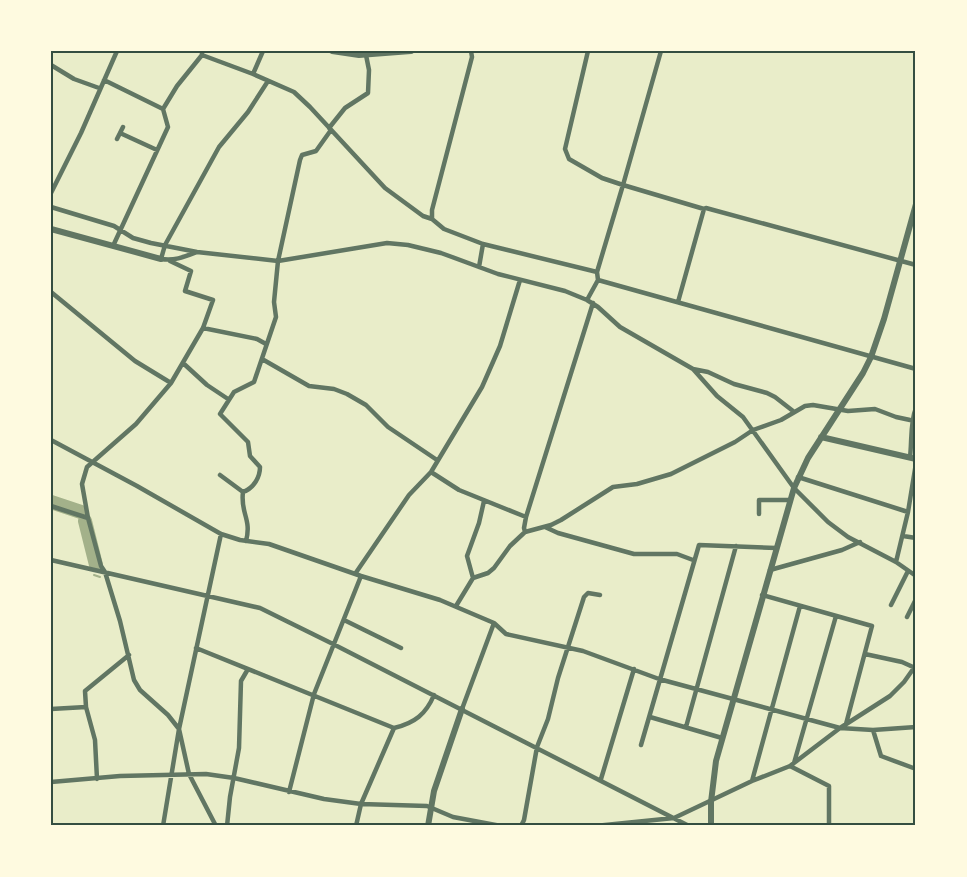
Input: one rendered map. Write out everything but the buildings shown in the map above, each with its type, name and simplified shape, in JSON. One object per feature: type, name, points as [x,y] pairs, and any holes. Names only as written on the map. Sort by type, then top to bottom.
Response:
[{"type":"street","points":[[51,193],[81,133],[117,51]]},
{"type":"street","points":[[253,74],[263,51]]},
{"type":"street","points":[[332,51],[366,55],[411,51]]},
{"type":"street","points":[[432,219],[432,210],[472,57],[471,51]]},
{"type":"street","points":[[588,51],[565,149],[569,159],[602,178],[623,185],[704,209],[706,207],[916,265]]},
{"type":"street","points":[[525,532],[526,517],[598,279],[597,272],[661,51]]},
{"type":"street","points":[[112,246],[168,127],[163,109],[202,53],[294,92],[385,188],[444,229],[483,244],[597,272]]},
{"type":"street","points":[[243,492],[253,486],[260,469],[250,456],[248,442],[220,414],[228,399],[239,389],[254,382],[276,317],[274,302],[278,261],[302,154],[316,151],[345,108],[368,93],[369,70],[366,55]]},
{"type":"street","points":[[51,65],[74,79],[99,88]]},
{"type":"street","points":[[104,80],[163,109]]},
{"type":"street","points":[[161,259],[165,245],[219,147],[248,112],[268,81]]},
{"type":"street","points":[[117,139],[123,127]]},
{"type":"street","points":[[120,133],[157,150]]},
{"type":"street","points":[[711,826],[711,802],[716,761],[790,500],[798,477],[871,357],[885,319],[916,204]]},
{"type":"street","points":[[51,207],[114,226],[133,238],[197,252],[278,261],[387,243],[408,245],[441,253],[520,280],[566,291],[590,301],[620,327],[693,369],[717,396],[743,417],[794,488],[828,522],[848,537],[896,562],[916,576]]},
{"type":"street","points":[[678,302],[704,209]]},
{"type":"street","points":[[51,229],[170,261],[191,271],[185,291],[213,300],[203,328],[171,383],[136,424],[87,467],[82,484],[88,518],[129,655],[134,680],[140,690],[168,715],[179,729],[189,774],[216,826]]},
{"type":"street","points":[[479,267],[483,244]]},
{"type":"street","points":[[170,261],[197,252]]},
{"type":"street","points":[[598,279],[916,369]]},
{"type":"street","points":[[355,574],[409,495],[432,472],[482,387],[494,363],[520,280]]},
{"type":"street","points":[[51,292],[135,361],[171,383]]},
{"type":"street","points":[[203,328],[257,339],[266,345]]},
{"type":"street","points":[[262,359],[309,386],[334,389],[347,394],[366,405],[388,427],[437,460]]},
{"type":"street","points":[[183,363],[207,385],[228,399]]},
{"type":"street","points":[[693,369],[767,393],[794,411]]},
{"type":"street","points":[[456,606],[473,578],[488,573],[494,568],[510,546],[525,532],[561,520],[613,486],[637,484],[671,474],[735,442],[753,430],[781,420],[794,411],[813,405],[848,411],[874,409],[910,420]]},
{"type":"street","points":[[821,437],[913,458],[913,433],[910,420],[916,408]]},
{"type":"street","points":[[51,441],[76,452],[221,534],[292,551],[456,606],[494,623],[506,634],[568,648],[659,679],[696,687],[840,728],[873,730],[916,727]]},
{"type":"street","points":[[896,562],[908,512],[916,463]]},
{"type":"street","points":[[432,472],[459,490],[526,517]]},
{"type":"street","points":[[220,475],[243,492]]},
{"type":"street","points":[[798,477],[908,512]]},
{"type":"street","points":[[243,492],[243,511],[249,524],[246,541]]},
{"type":"street","points":[[759,514],[759,500],[790,500]]},
{"type":"street","points":[[473,578],[467,556],[484,501]]},
{"type":"street","points":[[51,506],[88,518]]},
{"type":"street","points":[[544,526],[558,533],[634,554],[677,554],[693,560]]},
{"type":"street","points":[[163,826],[179,729],[221,534]]},
{"type":"street","points":[[903,536],[916,538]]},
{"type":"street","points":[[770,570],[842,550],[860,542]]},
{"type":"street","points":[[641,745],[699,545],[776,548]]},
{"type":"street","points":[[686,727],[736,546]]},
{"type":"street","points":[[51,560],[260,608],[601,779],[689,826]]},
{"type":"street","points":[[891,605],[908,571]]},
{"type":"street","points":[[289,792],[314,694],[361,576]]},
{"type":"street","points":[[521,826],[525,820],[537,747],[548,719],[558,678],[584,597],[588,593],[600,595]]},
{"type":"street","points":[[762,595],[872,626],[846,724]]},
{"type":"street","points":[[908,617],[916,599]]},
{"type":"street","points":[[752,781],[800,606]]},
{"type":"street","points":[[792,765],[808,718],[836,616]]},
{"type":"street","points":[[344,620],[401,648]]},
{"type":"street","points":[[428,826],[434,791],[494,623]]},
{"type":"street","points":[[196,648],[394,728],[415,720],[428,708],[434,695]]},
{"type":"street","points":[[595,826],[674,818],[792,765],[840,728],[890,696],[915,666],[865,654]]},
{"type":"street","points":[[97,779],[95,740],[86,707],[85,691],[129,655]]},
{"type":"street","points":[[227,826],[239,748],[240,681],[248,669]]},
{"type":"street","points":[[601,779],[634,669]]},
{"type":"street","points":[[51,709],[86,707]]},
{"type":"street","points":[[650,717],[722,738]]},
{"type":"street","points":[[356,826],[360,804],[394,728]]},
{"type":"street","points":[[873,730],[881,756],[916,769]]},
{"type":"street","points":[[792,765],[829,786],[829,826]]},
{"type":"street","points":[[51,782],[120,776],[207,774],[324,799],[360,804],[427,806],[453,817],[501,826]]},
{"type":"waterway","points":[[51,502],[81,512]]},
{"type":"waterway","points":[[85,521],[96,565]]},
{"type":"waterway","points":[[94,575],[100,577]]}]
